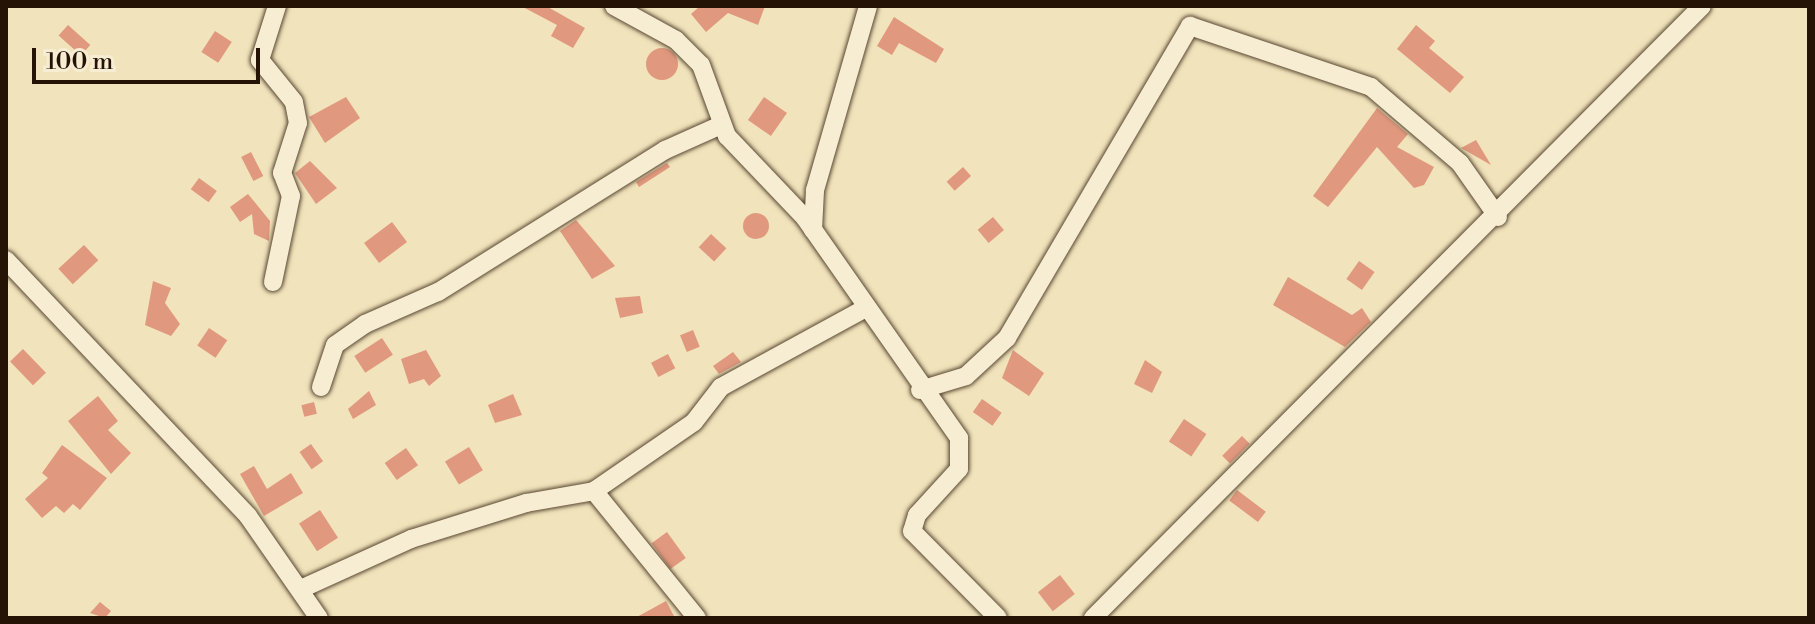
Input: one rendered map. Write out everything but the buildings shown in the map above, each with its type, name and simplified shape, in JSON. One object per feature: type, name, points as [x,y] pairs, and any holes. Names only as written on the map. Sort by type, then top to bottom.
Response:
[{"type":"street","points":[[273,282],[291,196],[282,173],[298,123],[294,102],[260,60],[277,6]]},
{"type":"street","points":[[614,6],[693,55],[721,125],[813,233],[920,390],[964,448],[959,469],[917,515],[912,531],[998,618]]},
{"type":"street","points":[[813,233],[815,190],[868,6]]},
{"type":"street","points":[[1093,618],[1498,217],[1702,6]]},
{"type":"street","points":[[920,390],[966,376],[1007,338],[1190,26],[1371,87],[1460,163],[1498,217]]},
{"type":"street","points":[[321,387],[335,345],[365,324],[438,292],[665,150],[721,125]]},
{"type":"street","points":[[6,260],[61,313],[120,388],[196,458],[303,588],[319,618]]},
{"type":"street","points":[[303,588],[411,539],[526,503],[594,491],[694,422],[721,387],[864,309]]},
{"type":"street","points":[[594,491],[697,618]]}]
